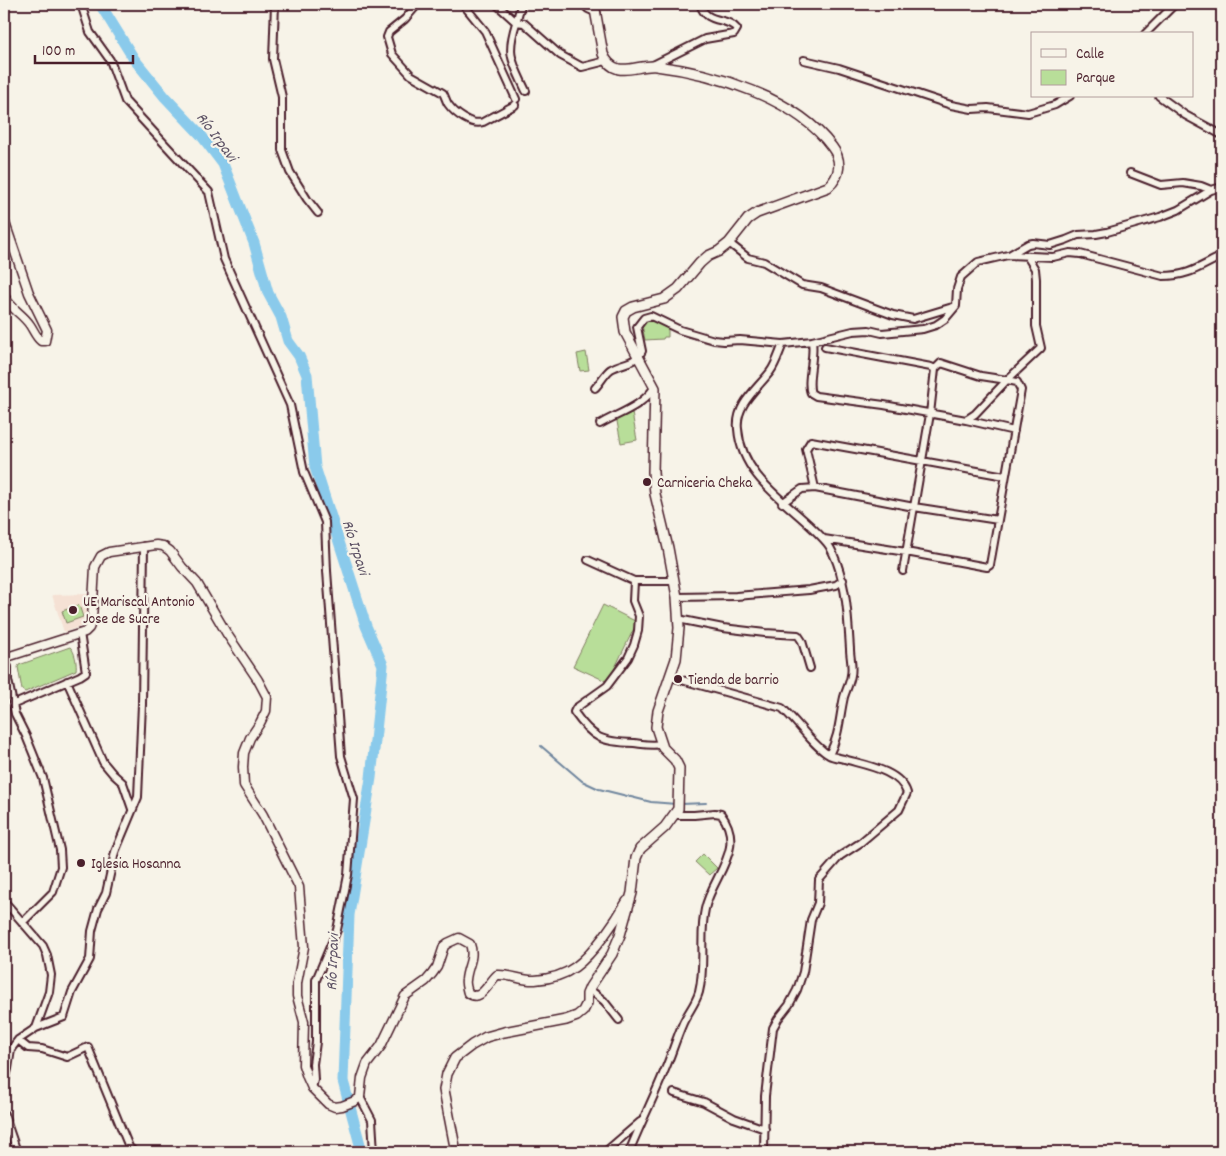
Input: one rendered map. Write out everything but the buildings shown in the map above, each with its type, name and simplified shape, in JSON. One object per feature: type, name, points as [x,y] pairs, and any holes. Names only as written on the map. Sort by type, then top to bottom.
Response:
[{"type":"main road","points":[[456,1152],[444,1090],[447,1074],[454,1058],[486,1037],[566,1020],[577,1016],[583,1011],[587,1003],[589,989],[595,977],[612,954],[620,935],[632,893],[636,858],[640,849],[665,827],[677,812],[679,798],[678,768],[675,760],[663,748],[656,727],[658,710],[670,677],[678,642],[678,619],[677,597],[668,548],[655,494],[653,472],[655,388],[625,332],[623,317],[626,311],[633,307],[664,299],[678,289],[700,263],[729,243],[748,219],[757,213],[828,187],[835,180],[838,173],[839,163],[837,155],[817,129],[766,96],[732,83],[667,68],[652,66],[623,70],[614,68],[606,61],[603,54],[594,4]]},
{"type":"street","points":[[81,4],[90,32],[110,60],[125,101],[209,192],[224,260],[290,406],[304,472],[326,522],[327,571],[341,756],[354,799],[348,875],[337,930],[316,980],[316,1042],[312,1088]]},
{"type":"street","points":[[275,4],[273,59],[282,97],[282,150],[290,172],[318,213]]},
{"type":"street","points":[[418,4],[405,19],[389,32],[387,37],[392,54],[411,75],[443,93],[452,109],[470,122],[479,124],[516,102],[485,31],[463,4]]},
{"type":"street","points":[[496,4],[516,22],[524,23],[560,55],[582,67],[606,61]]},
{"type":"street","points":[[522,4],[512,33],[510,52],[526,91]]},
{"type":"street","points":[[583,4],[588,9],[597,13]]},
{"type":"street","points":[[652,66],[705,40],[736,32],[737,29],[734,26],[705,14],[700,4]]},
{"type":"street","points":[[1147,32],[1175,4]]},
{"type":"street","points":[[804,60],[839,68],[951,105],[972,109],[988,108],[1028,113],[1055,105],[1067,98]]},
{"type":"street","points":[[1162,98],[1185,115],[1222,136]]},
{"type":"street","points":[[1130,173],[1162,185],[1183,184],[1201,186],[1211,190]]},
{"type":"street","points":[[595,388],[611,370],[639,358],[642,351],[637,327],[644,318],[656,317],[667,325],[724,342],[740,340],[783,344],[853,331],[869,330],[882,333],[923,329],[936,325],[945,319],[956,306],[959,283],[962,277],[978,262],[1008,255],[1028,244],[1050,245],[1078,235],[1108,232],[1160,217],[1178,210],[1211,190],[1222,186]]},
{"type":"street","points":[[4,220],[29,293],[47,330],[44,341],[38,339],[29,323],[6,302],[4,295]]},
{"type":"street","points":[[729,243],[748,258],[764,262],[802,285],[821,288],[868,304],[893,315],[914,320],[956,306]]},
{"type":"street","points":[[1008,255],[1053,257],[1070,253],[1080,254],[1163,276],[1176,276],[1193,272],[1222,256]]},
{"type":"street","points":[[966,420],[975,414],[1041,348],[1036,326],[1035,269],[1027,256]]},
{"type":"street","points":[[812,340],[814,350],[808,384],[811,393],[816,396],[884,405],[1014,431]]},
{"type":"street","points":[[783,344],[771,371],[745,402],[738,419],[737,429],[743,450],[751,467],[782,502],[824,539],[830,547],[843,580],[847,609],[851,675],[844,697],[838,735],[829,755]]},
{"type":"street","points":[[825,347],[932,367],[934,369]]},
{"type":"street","points":[[824,539],[906,552],[987,567],[990,565],[1021,390],[1017,382],[981,376],[941,363],[934,369],[930,414],[906,552],[902,571]]},
{"type":"street","points":[[600,424],[643,401],[655,388]]},
{"type":"street","points":[[815,488],[806,449],[811,441],[1005,476]]},
{"type":"street","points":[[782,502],[802,490],[815,488],[914,507],[998,520]]},
{"type":"street","points":[[4,1084],[11,1049],[18,1040],[36,1028],[64,1017],[72,992],[90,959],[92,931],[98,909],[106,893],[115,852],[138,797],[142,704],[144,546]]},
{"type":"street","points":[[4,658],[80,633],[89,628],[92,620],[95,567],[101,556],[109,552],[144,546],[163,546],[170,551],[182,567],[198,583],[227,634],[258,680],[266,697],[266,710],[244,753],[244,784],[263,815],[299,887],[304,947],[297,983],[297,996],[304,1022],[303,1065],[312,1088],[328,1104],[335,1107],[342,1106],[358,1099]]},
{"type":"street","points":[[588,560],[634,581],[674,581]]},
{"type":"street","points":[[677,597],[736,596],[809,590],[836,585],[843,580]]},
{"type":"street","points":[[634,581],[633,601],[639,616],[638,631],[634,645],[628,658],[607,686],[576,708],[574,712],[592,733],[602,740],[614,743],[661,744]]},
{"type":"street","points":[[678,619],[723,628],[798,635],[802,640],[810,668]]},
{"type":"street","points":[[12,705],[86,672],[80,633]]},
{"type":"street","points":[[4,663],[8,667],[12,705],[43,778],[60,850],[61,867],[53,892],[22,923]]},
{"type":"street","points":[[670,677],[782,708],[829,755],[878,768],[901,782],[907,792],[899,810],[860,843],[840,856],[819,880],[818,902],[811,920],[803,972],[797,990],[789,1005],[773,1028],[765,1096],[766,1129],[764,1152]]},
{"type":"street","points":[[67,681],[103,762],[112,774],[123,783],[132,810]]},
{"type":"street","points":[[629,1152],[641,1121],[664,1074],[684,1022],[698,994],[702,972],[705,911],[708,897],[727,862],[731,839],[728,826],[721,814],[715,812],[694,815],[677,812]]},
{"type":"street","points":[[374,1152],[372,1120],[358,1099],[364,1071],[381,1046],[402,1000],[408,992],[426,981],[437,968],[444,946],[448,942],[459,938],[470,944],[473,954],[466,981],[468,993],[472,996],[478,996],[483,992],[498,975],[532,980],[557,977],[575,967],[590,952],[608,931],[632,893]]},
{"type":"street","points":[[4,901],[43,946],[47,956],[51,975],[49,992],[36,1028]]},
{"type":"street","points":[[589,989],[604,1001],[619,1020]]},
{"type":"street","points":[[18,1040],[28,1048],[42,1048],[68,1057],[88,1047],[129,1147],[134,1152]]},
{"type":"street","points":[[674,1093],[704,1102],[734,1118],[766,1129]]},
{"type":"street","points":[[4,1114],[17,1152]]},
{"type":"street","points":[[605,1152],[641,1121]]},
{"type":"shaded area","name":"UE Mariscal Antonio Jose de Sucre","points":[[88,594],[89,624],[64,632],[52,595]]},
{"type":"green space","points":[[650,320],[668,328],[668,337],[645,340],[642,325]]},
{"type":"green space","points":[[586,352],[589,370],[580,371],[577,354]]},
{"type":"green space","points":[[632,413],[637,440],[621,443],[616,416]]},
{"type":"green space","points":[[79,605],[83,617],[66,623],[62,611]]},
{"type":"green space","points":[[603,605],[637,622],[608,682],[573,666]]},
{"type":"green space","points":[[70,647],[75,658],[76,670],[25,692],[22,690],[19,665]]},
{"type":"green space","points":[[703,854],[717,868],[709,875],[695,862]]},
{"type":"waterway","name":"Río Irpavi","points":[[100,4],[134,59],[165,97],[201,135],[223,164],[254,243],[268,293],[281,317],[288,341],[299,356],[307,375],[315,467],[366,626],[383,665],[371,778],[349,915],[343,1081],[362,1152]]},
{"type":"waterway","points":[[541,746],[582,781],[599,789],[651,802],[676,804]]},
{"type":"waterway","points":[[681,804],[706,803]]},
{"type":"place","name":"Carniceria Cheka","points":[[647,482]]},
{"type":"place","name":"UE Mariscal Antonio Jose de Sucre","points":[[73,610]]},
{"type":"place","name":"Tienda de barrio","points":[[678,679]]},
{"type":"place","name":"Iglesia Hosanna","points":[[81,863]]}]
